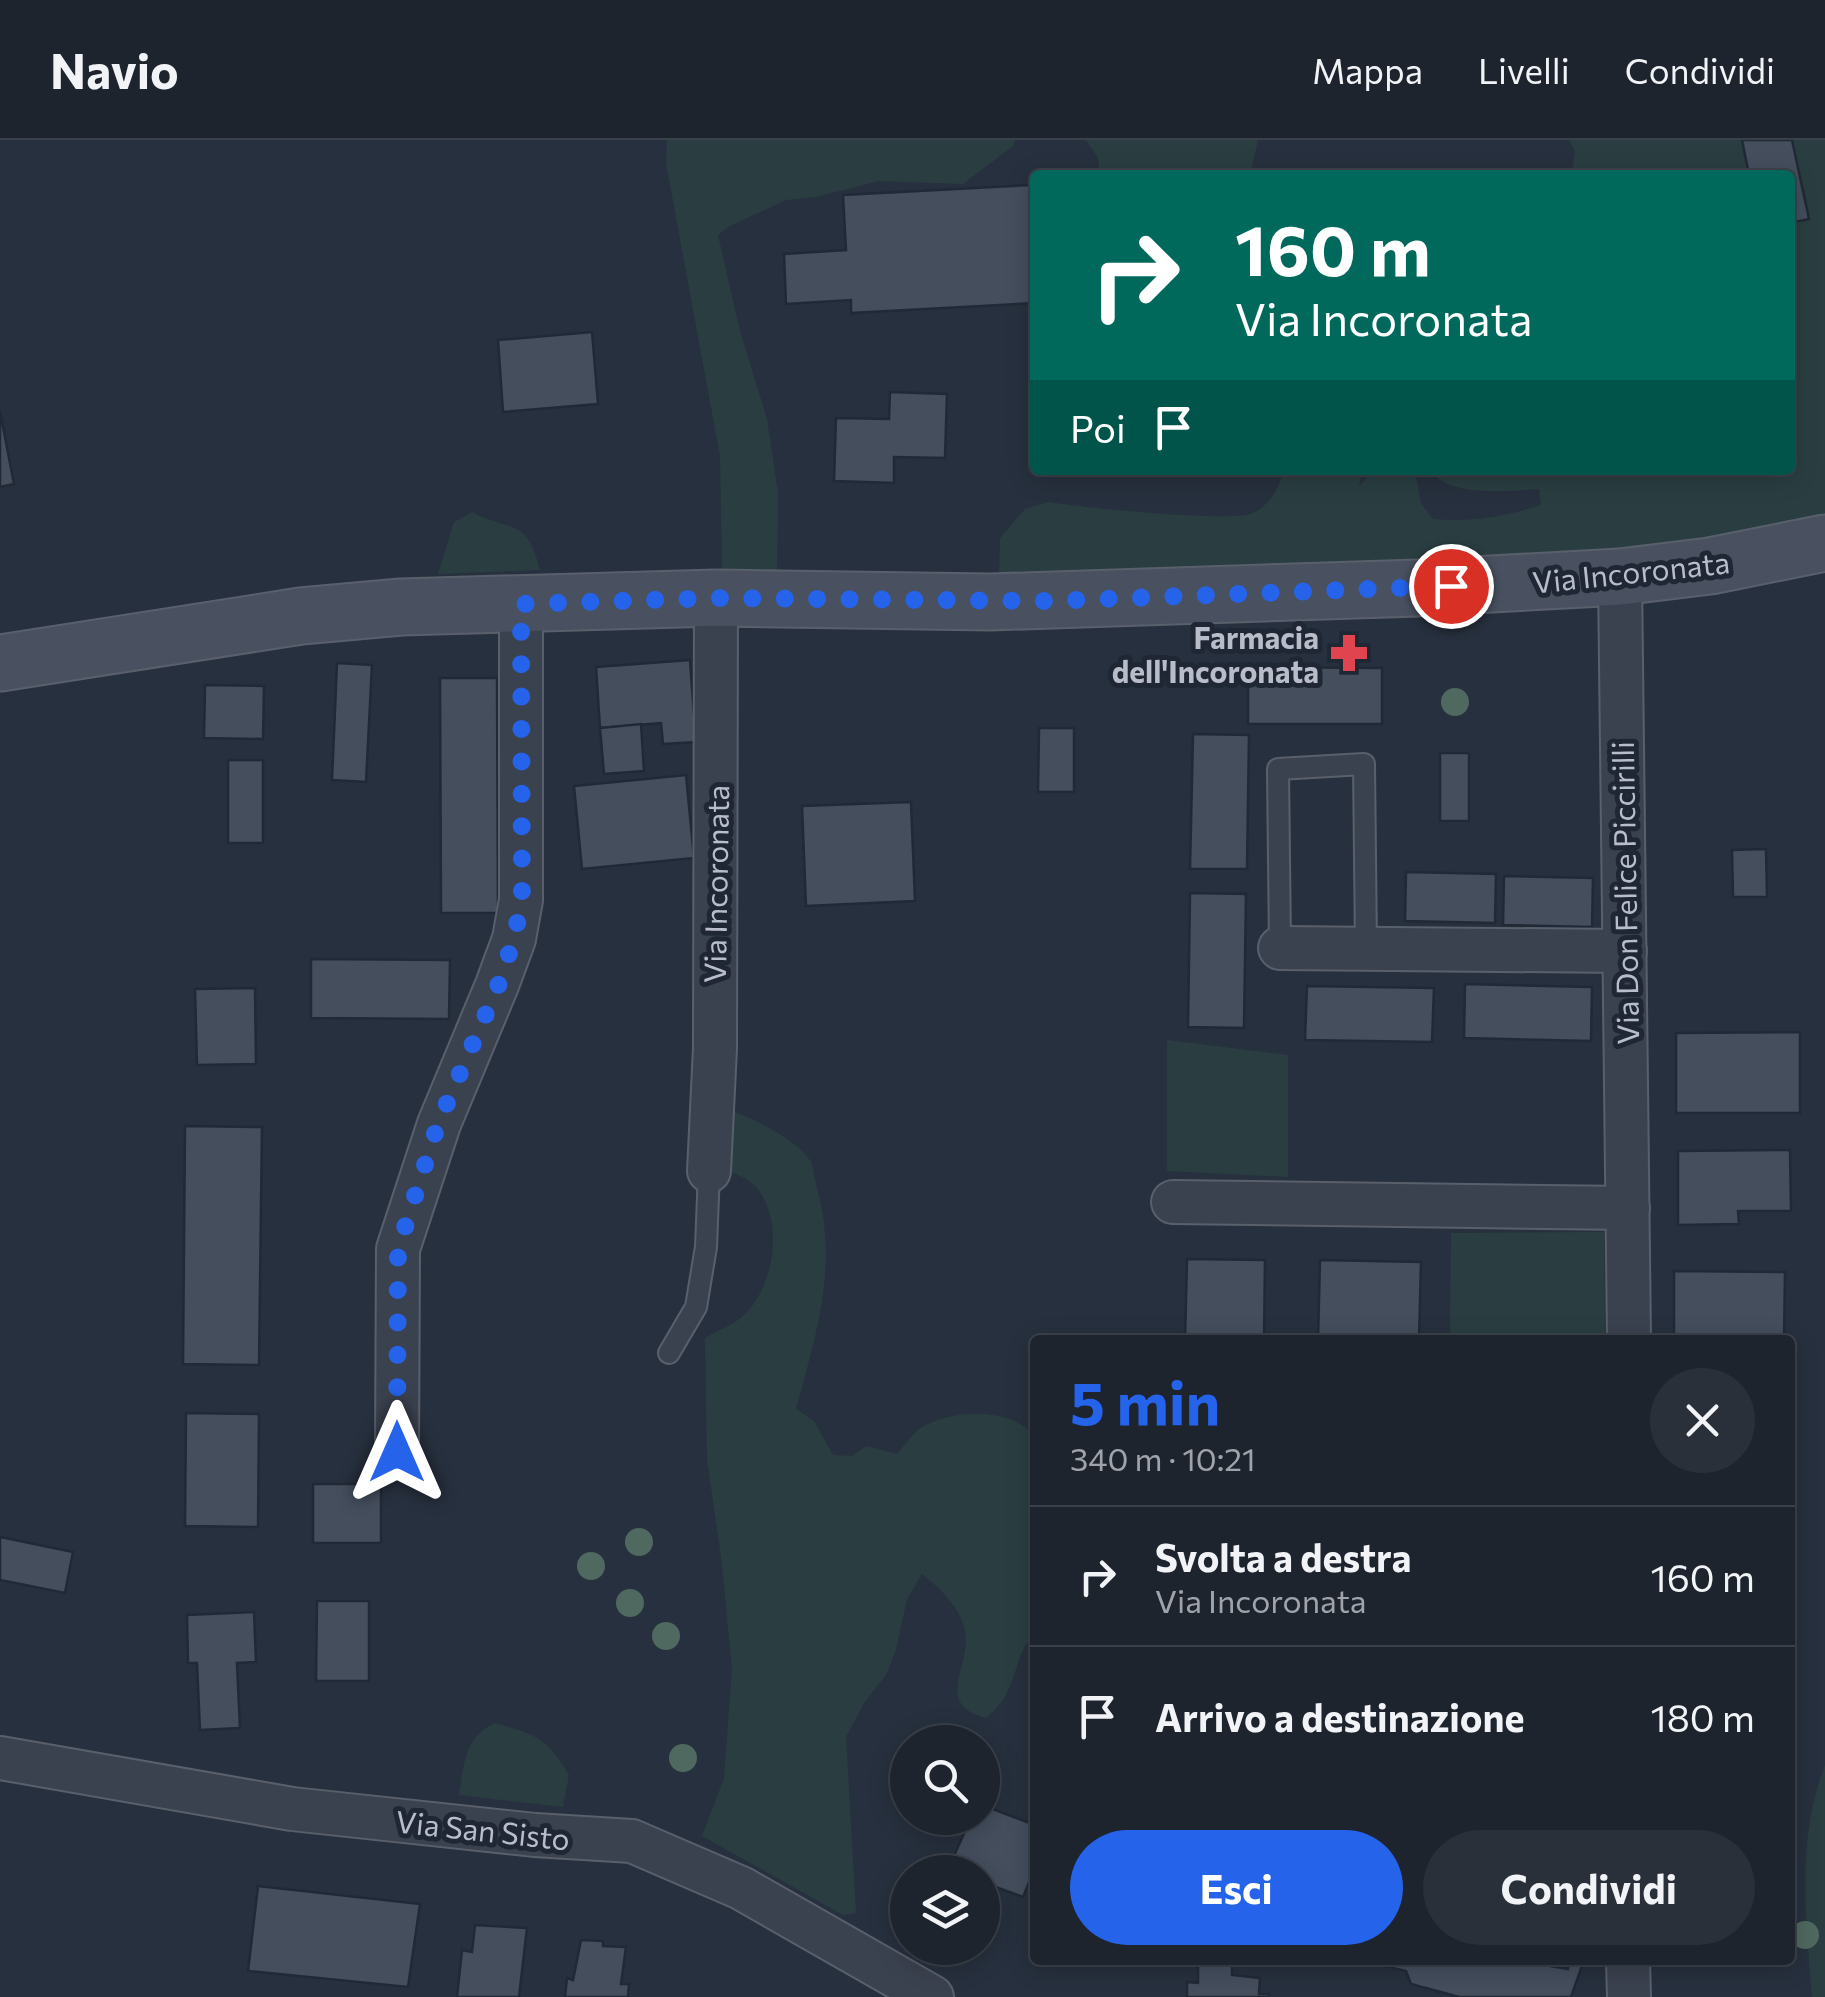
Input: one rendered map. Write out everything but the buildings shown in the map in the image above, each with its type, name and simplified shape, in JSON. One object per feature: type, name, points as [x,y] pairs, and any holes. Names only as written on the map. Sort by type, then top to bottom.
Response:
[{"type":"main road","name":"Via Incoronata","points":[[0,664],[301,616],[401,607],[716,598],[1059,600],[1418,588],[1620,577],[1710,566],[1825,543]]},
{"type":"street","name":"Via Don Felice Piccirilli","points":[[1620,577],[1629,1335]]},
{"type":"street","name":"Via Incoronata","points":[[709,1170],[714,1048],[716,598]]},
{"type":"street","points":[[397,1452],[398,1249],[438,1124],[498,986],[522,900],[521,604]]},
{"type":"street","points":[[1280,948],[1624,951]]},
{"type":"street","points":[[1173,1202],[1628,1208]]},
{"type":"street","name":"Via San Sisto","points":[[0,1758],[292,1809],[535,1836],[632,1842],[741,1888],[932,1997]]},
{"type":"street","points":[[1628,1965],[1628,1997]]},
{"type":"lane","points":[[1280,948],[1278,769],[1364,764],[1366,949]]},
{"type":"lane","points":[[670,1352],[696,1307],[706,1247],[709,1170]]},
{"type":"green space","points":[[667,140],[1015,140],[1013,146],[963,184],[879,181],[816,197],[786,200],[718,235],[740,331],[767,419],[778,493],[777,575],[722,569],[720,456],[666,163]]},
{"type":"green space","points":[[1086,140],[1258,140],[1251,170],[1099,170],[1098,158]]},
{"type":"green space","points":[[1569,140],[1825,140],[1825,524],[1600,560],[999,576],[1000,538],[1025,509],[1048,502],[1154,513],[1240,516],[1259,510],[1269,501],[1281,475],[1361,475],[1359,486],[1370,475],[1416,475],[1421,503],[1433,519],[1461,520],[1541,505],[1539,489],[1464,489],[1436,475],[1795,475],[1795,170],[1573,170],[1575,151]]},
{"type":"green space","points":[[472,512],[523,533],[540,570],[438,574],[454,522]]},
{"type":"green space","points":[[1167,1040],[1288,1055],[1288,1177],[1167,1171]]},
{"type":"green space","points":[[720,1106],[783,1136],[812,1164],[823,1213],[825,1270],[818,1325],[796,1409],[814,1421],[833,1455],[852,1456],[866,1446],[897,1454],[924,1426],[967,1414],[997,1416],[1030,1431],[1030,1639],[997,1707],[986,1718],[970,1711],[957,1694],[966,1645],[963,1622],[948,1599],[922,1574],[907,1599],[886,1675],[864,1703],[846,1737],[856,1913],[843,1915],[702,1836],[724,1778],[732,1668],[707,1460],[705,1338],[737,1320],[756,1300],[769,1269],[773,1233],[765,1201],[756,1187],[722,1167]]},
{"type":"green space","points":[[1604,1232],[1605,1335],[1450,1335],[1451,1233]]},
{"type":"green space","points":[[495,1723],[539,1739],[554,1753],[569,1775],[563,1807],[459,1795],[471,1744]]},
{"type":"green space","points":[[1825,1765],[1825,1997],[1812,1997],[1805,1880],[1810,1822]]},
{"type":"place","name":"Farmacia dell'Incoronata","points":[[1349,653]]},
{"type":"route","points":[[397,1452],[398,1249],[438,1124],[498,986],[522,900],[521,604],[716,598],[1048,601],[1451,586]]}]
